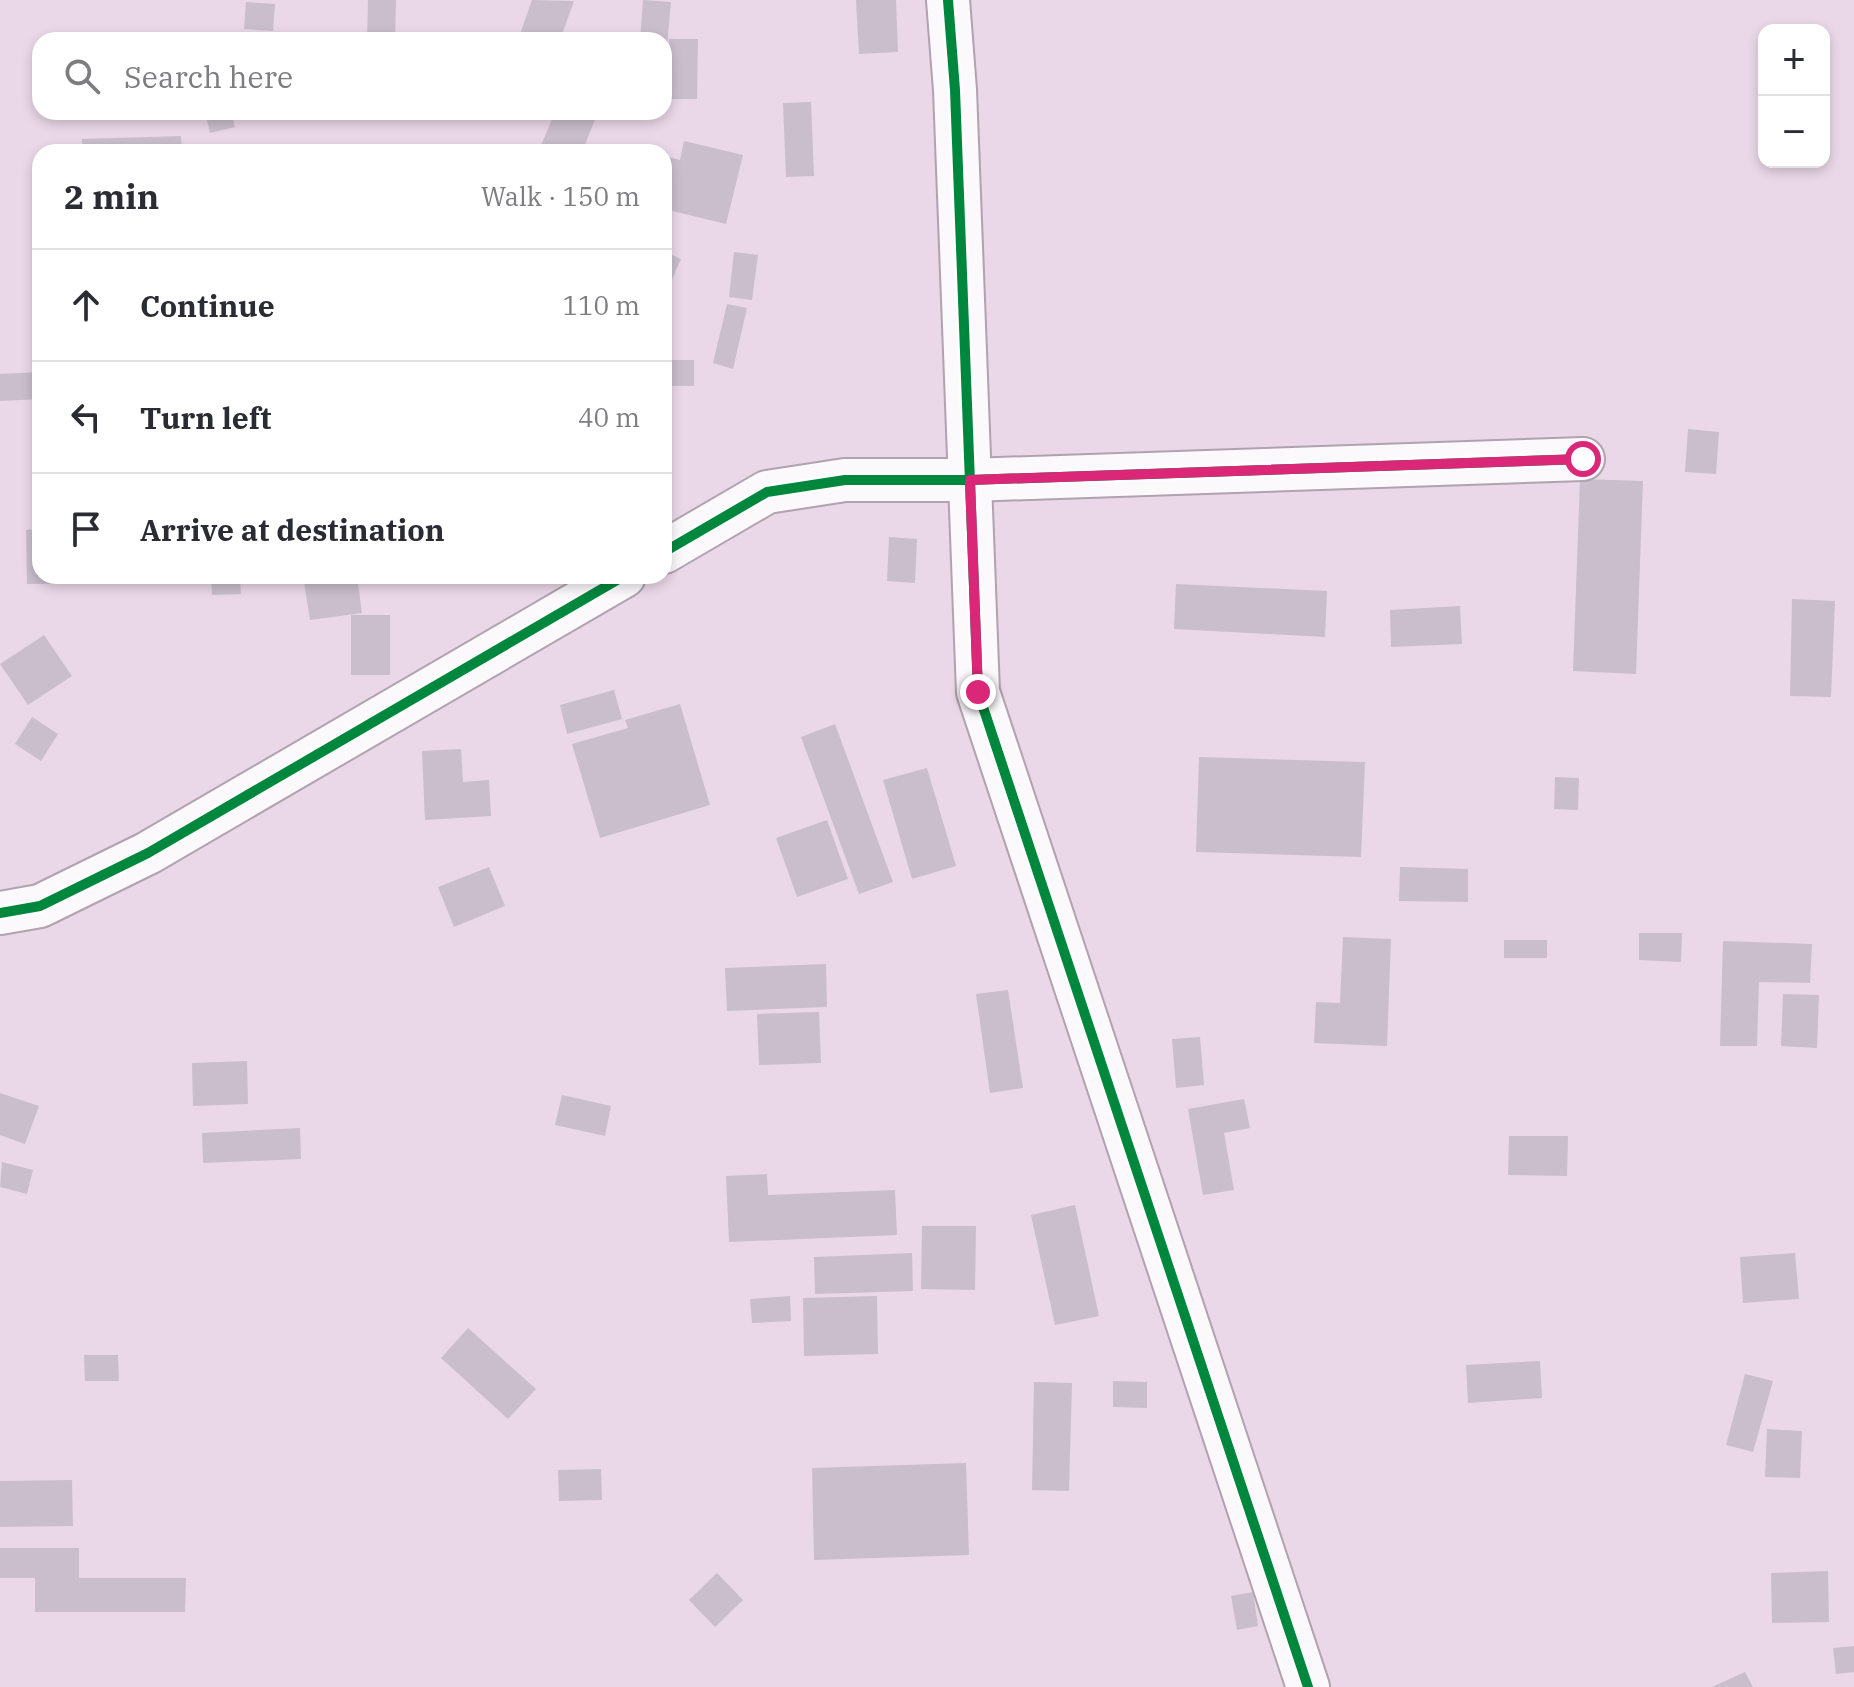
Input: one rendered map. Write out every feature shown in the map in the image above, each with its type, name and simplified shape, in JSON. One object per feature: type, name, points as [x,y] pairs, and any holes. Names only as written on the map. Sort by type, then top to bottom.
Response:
[{"type":"street","points":[[948,0],[955,90],[978,692],[1308,1687]]},
{"type":"street","points":[[672,547],[767,492],[845,480],[970,480],[1583,459]]},
{"type":"street","points":[[0,913],[40,906],[148,853],[610,584]]},
{"type":"building","points":[[368,0],[396,0],[395,32],[367,32]]},
{"type":"building","points":[[532,0],[574,1],[563,32],[521,32]]},
{"type":"building","points":[[643,0],[671,2],[668,32],[641,32]]},
{"type":"building","points":[[856,0],[896,0],[898,52],[859,54]]},
{"type":"building","points":[[246,2],[275,4],[273,31],[244,29]]},
{"type":"building","points":[[672,39],[698,39],[697,99],[672,99]]},
{"type":"building","points":[[811,102],[814,176],[786,177],[783,103]]},
{"type":"building","points":[[207,120],[233,120],[235,127],[210,133]]},
{"type":"building","points":[[552,120],[595,120],[585,144],[542,144]]},
{"type":"building","points":[[181,136],[182,144],[82,144],[82,139]]},
{"type":"building","points":[[684,141],[743,155],[726,224],[672,211],[672,158],[680,160]]},
{"type":"building","points":[[734,252],[758,255],[752,300],[729,297]]},
{"type":"building","points":[[672,255],[681,259],[672,279]]},
{"type":"building","points":[[727,304],[747,308],[733,369],[713,363]]},
{"type":"building","points":[[672,360],[694,360],[694,386],[672,386]]},
{"type":"building","points":[[32,372],[32,399],[0,401],[0,374]]},
{"type":"building","points":[[1688,429],[1719,432],[1716,474],[1685,472]]},
{"type":"building","points":[[1580,479],[1643,481],[1636,674],[1573,671]]},
{"type":"building","points":[[26,530],[32,530],[32,584],[27,584]]},
{"type":"building","points":[[889,537],[917,539],[915,583],[887,581]]},
{"type":"building","points":[[211,584],[240,584],[241,594],[212,595]]},
{"type":"building","points":[[304,584],[358,584],[362,613],[310,620]]},
{"type":"building","points":[[1176,584],[1327,591],[1325,637],[1174,629]]},
{"type":"building","points":[[1792,599],[1835,601],[1831,697],[1790,696]]},
{"type":"building","points":[[1460,606],[1462,644],[1391,647],[1390,610]]},
{"type":"building","points":[[351,615],[390,615],[390,675],[351,675]]},
{"type":"building","points":[[44,635],[72,676],[28,705],[0,664]]},
{"type":"building","points":[[614,690],[622,719],[567,734],[560,705]]},
{"type":"building","points":[[680,704],[710,805],[600,838],[572,744],[628,728],[625,720]]},
{"type":"building","points":[[32,717],[58,734],[41,761],[15,744]]},
{"type":"building","points":[[835,724],[893,882],[859,894],[801,737]]},
{"type":"building","points":[[461,749],[463,782],[489,780],[491,816],[425,820],[422,751]]},
{"type":"building","points":[[1199,757],[1365,762],[1361,857],[1196,852]]},
{"type":"building","points":[[927,768],[956,866],[912,879],[883,780]]},
{"type":"building","points":[[1555,777],[1579,778],[1578,810],[1554,809]]},
{"type":"building","points":[[827,820],[848,879],[797,897],[776,838]]},
{"type":"building","points":[[489,867],[505,906],[454,927],[438,887]]},
{"type":"building","points":[[1400,867],[1468,869],[1468,902],[1399,901]]},
{"type":"building","points":[[1639,933],[1682,933],[1681,962],[1639,960]]},
{"type":"building","points":[[1343,937],[1391,939],[1387,1046],[1314,1043],[1316,1002],[1340,1003]]},
{"type":"building","points":[[1504,940],[1547,940],[1547,958],[1504,958]]},
{"type":"building","points":[[1723,941],[1812,944],[1810,983],[1759,982],[1757,1046],[1720,1046]]},
{"type":"building","points":[[826,964],[827,1007],[727,1011],[725,968]]},
{"type":"building","points":[[1008,990],[1023,1088],[990,1093],[976,994]]},
{"type":"building","points":[[1783,994],[1819,995],[1817,1048],[1781,1046]]},
{"type":"building","points":[[819,1012],[821,1063],[759,1065],[757,1014]]},
{"type":"building","points":[[1200,1037],[1204,1085],[1176,1088],[1172,1039]]},
{"type":"building","points":[[247,1061],[248,1104],[193,1106],[192,1063]]},
{"type":"building","points":[[0,1093],[39,1106],[25,1144],[0,1135]]},
{"type":"building","points":[[562,1095],[611,1106],[605,1136],[555,1125]]},
{"type":"building","points":[[1244,1099],[1250,1128],[1224,1133],[1234,1190],[1203,1195],[1188,1109]]},
{"type":"building","points":[[300,1128],[301,1159],[203,1163],[202,1133]]},
{"type":"building","points":[[1509,1136],[1568,1136],[1567,1176],[1508,1175]]},
{"type":"building","points":[[2,1162],[33,1170],[27,1194],[0,1187]]},
{"type":"building","points":[[767,1174],[768,1195],[895,1190],[897,1235],[729,1242],[726,1176]]},
{"type":"building","points":[[1075,1205],[1099,1316],[1055,1325],[1031,1215]]},
{"type":"building","points":[[922,1226],[976,1226],[975,1290],[921,1289]]},
{"type":"building","points":[[912,1253],[913,1291],[815,1294],[814,1257]]},
{"type":"building","points":[[1795,1253],[1799,1299],[1743,1303],[1740,1257]]},
{"type":"building","points":[[790,1296],[791,1321],[752,1323],[750,1299]]},
{"type":"building","points":[[877,1296],[878,1354],[804,1356],[803,1298]]},
{"type":"building","points":[[468,1328],[536,1389],[508,1419],[441,1358]]},
{"type":"building","points":[[84,1355],[118,1355],[119,1381],[85,1381]]},
{"type":"building","points":[[1540,1361],[1542,1398],[1468,1403],[1466,1365]]},
{"type":"building","points":[[1745,1374],[1773,1381],[1753,1452],[1726,1445]]},
{"type":"building","points":[[1113,1381],[1147,1382],[1147,1408],[1113,1407]]},
{"type":"building","points":[[1034,1382],[1072,1383],[1069,1491],[1032,1490]]},
{"type":"building","points":[[1767,1429],[1802,1431],[1800,1478],[1765,1477]]},
{"type":"building","points":[[966,1463],[969,1555],[814,1560],[812,1468]]},
{"type":"building","points":[[601,1469],[602,1500],[559,1501],[558,1470]]},
{"type":"building","points":[[72,1480],[73,1526],[0,1527],[0,1481]]},
{"type":"building","points":[[0,1548],[79,1548],[79,1578],[186,1578],[185,1612],[35,1612],[35,1578],[0,1578]]},
{"type":"building","points":[[1828,1571],[1829,1622],[1772,1623],[1771,1573]]},
{"type":"building","points":[[717,1573],[743,1600],[715,1627],[689,1600]]},
{"type":"building","points":[[1253,1592],[1258,1626],[1237,1630],[1231,1596]]},
{"type":"building","points":[[1854,1646],[1854,1672],[1836,1674],[1833,1648]]},
{"type":"building","points":[[1745,1672],[1753,1687],[1712,1687]]},
{"type":"cycle path","points":[[948,0],[955,90],[978,692],[1308,1687]]},
{"type":"cycle path","points":[[672,547],[767,492],[845,480],[970,480],[1583,459]]},
{"type":"cycle path","points":[[0,913],[40,906],[148,853],[610,584]]},
{"type":"route","points":[[978,692],[970,480],[1583,459]]}]
